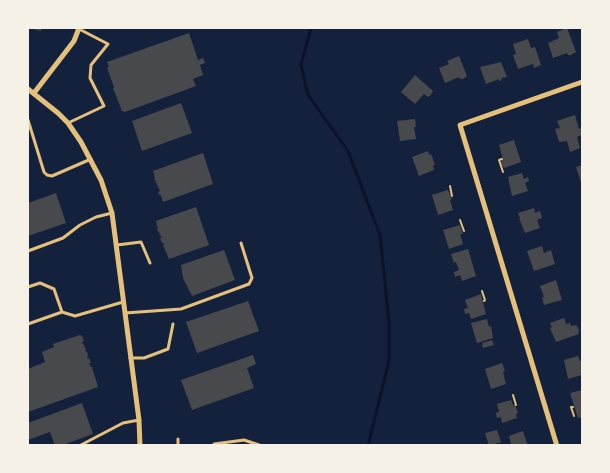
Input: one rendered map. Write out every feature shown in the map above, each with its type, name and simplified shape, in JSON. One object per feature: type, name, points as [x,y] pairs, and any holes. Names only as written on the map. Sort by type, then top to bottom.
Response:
[{"type":"street","points":[[34,93],[74,42],[79,28]]},
{"type":"street","points":[[557,446],[460,125],[582,82]]},
{"type":"street","points":[[28,89],[68,123],[90,158],[101,180],[112,213],[139,420],[140,446]]},
{"type":"lane","points":[[68,123],[104,106],[90,78],[91,65],[108,44],[79,28]]},
{"type":"lane","points":[[28,120],[44,172],[47,175],[52,176],[90,158]]},
{"type":"lane","points":[[28,251],[63,238],[80,225],[96,217],[112,213]]},
{"type":"lane","points":[[116,245],[141,242],[150,263]]},
{"type":"lane","points":[[124,313],[181,309],[249,284],[252,278],[241,243]]},
{"type":"lane","points":[[28,287],[40,282],[54,289],[62,312]]},
{"type":"lane","points":[[28,324],[62,312],[75,316],[123,302]]},
{"type":"lane","points":[[130,358],[144,358],[168,349],[173,324]]},
{"type":"lane","points":[[79,446],[123,423],[139,420]]},
{"type":"lane","points":[[178,440],[178,446]]},
{"type":"lane","points":[[214,444],[244,440],[262,446]]},
{"type":"path","points":[[502,159],[499,160],[503,172]]},
{"type":"path","points":[[450,186],[452,196]]},
{"type":"path","points":[[460,220],[464,231]]},
{"type":"path","points":[[482,291],[484,300]]},
{"type":"path","points":[[513,395],[516,405]]},
{"type":"path","points":[[573,407],[571,407],[574,416]]},
{"type":"building","points":[[29,28],[42,28],[41,31]]},
{"type":"building","points":[[567,28],[576,52],[571,55],[567,53],[553,58],[548,43],[559,38],[557,32]]},
{"type":"building","points":[[189,33],[198,60],[203,58],[205,63],[200,65],[203,75],[193,79],[196,86],[125,112],[122,111],[113,88],[107,62]]},
{"type":"building","points":[[528,39],[531,48],[535,47],[541,65],[534,68],[533,64],[518,69],[513,55],[516,54],[513,44]]},
{"type":"building","points":[[459,56],[467,76],[463,79],[459,77],[445,83],[439,68],[449,64],[447,61]]},
{"type":"building","points":[[501,62],[507,77],[486,84],[480,67]]},
{"type":"building","points":[[415,75],[433,91],[428,97],[424,94],[415,104],[401,92]]},
{"type":"building","points":[[181,103],[192,133],[142,151],[132,121]]},
{"type":"building","points":[[575,115],[579,129],[582,128],[582,135],[577,137],[580,148],[570,152],[567,141],[559,142],[555,129],[560,128],[557,121]]},
{"type":"building","points":[[415,119],[416,139],[400,141],[397,121]]},
{"type":"building","points":[[514,140],[521,162],[504,168],[501,163],[503,159],[499,145]]},
{"type":"building","points":[[428,151],[435,165],[433,165],[434,170],[419,176],[412,157]]},
{"type":"building","points":[[203,153],[213,184],[163,202],[158,192],[160,191],[153,171]]},
{"type":"building","points":[[582,165],[582,185],[576,167]]},
{"type":"building","points":[[522,173],[524,179],[528,177],[529,181],[525,183],[528,191],[512,196],[508,177]]},
{"type":"building","points":[[448,190],[452,199],[450,200],[453,210],[438,215],[432,195]]},
{"type":"building","points":[[56,193],[66,223],[28,236],[28,203]]},
{"type":"building","points":[[196,207],[209,245],[169,259],[160,238],[162,237],[157,230],[156,221]]},
{"type":"building","points":[[534,208],[535,213],[540,211],[542,218],[537,220],[540,228],[525,233],[518,213]]},
{"type":"building","points":[[460,225],[463,234],[460,234],[463,244],[449,249],[443,230]]},
{"type":"building","points":[[542,246],[544,253],[551,250],[555,264],[534,271],[527,251]]},
{"type":"building","points":[[468,249],[476,276],[462,281],[460,275],[455,277],[454,272],[459,270],[451,254]]},
{"type":"building","points":[[224,250],[235,280],[192,296],[183,278],[181,265]]},
{"type":"building","points":[[556,280],[562,300],[544,305],[542,297],[544,297],[540,286]]},
{"type":"building","points":[[481,294],[486,314],[471,319],[469,313],[465,314],[464,309],[468,308],[465,300]]},
{"type":"building","points":[[248,301],[259,331],[197,353],[186,322]]},
{"type":"building","points":[[564,318],[566,324],[576,325],[580,331],[578,331],[579,334],[556,342],[550,328],[552,327],[550,323]]},
{"type":"building","points":[[487,319],[489,327],[491,326],[493,338],[477,343],[471,323]]},
{"type":"building","points":[[80,335],[84,341],[82,342],[98,387],[28,412],[28,369],[45,362],[42,352],[54,347],[53,344]]},
{"type":"building","points":[[492,340],[494,345],[483,348],[482,343]]},
{"type":"building","points":[[253,355],[256,364],[247,368],[254,388],[192,410],[181,380]]},
{"type":"building","points":[[578,356],[580,361],[582,360],[582,375],[568,379],[564,360]]},
{"type":"building","points":[[502,363],[506,384],[491,389],[485,369]]},
{"type":"building","points":[[582,390],[582,417],[578,418],[570,393]]},
{"type":"building","points":[[511,400],[513,405],[515,404],[518,413],[516,414],[517,418],[502,423],[501,417],[497,418],[496,413],[499,412],[497,404]]},
{"type":"building","points":[[82,403],[93,434],[60,446],[55,446],[50,432],[28,440],[28,423]]},
{"type":"building","points":[[497,430],[501,442],[489,446],[485,433]]},
{"type":"building","points":[[523,431],[528,446],[507,446],[511,444],[509,436]]},
{"type":"waterway","points":[[311,28],[301,65],[308,95],[348,151],[380,235],[389,322],[389,361],[368,446]]}]
